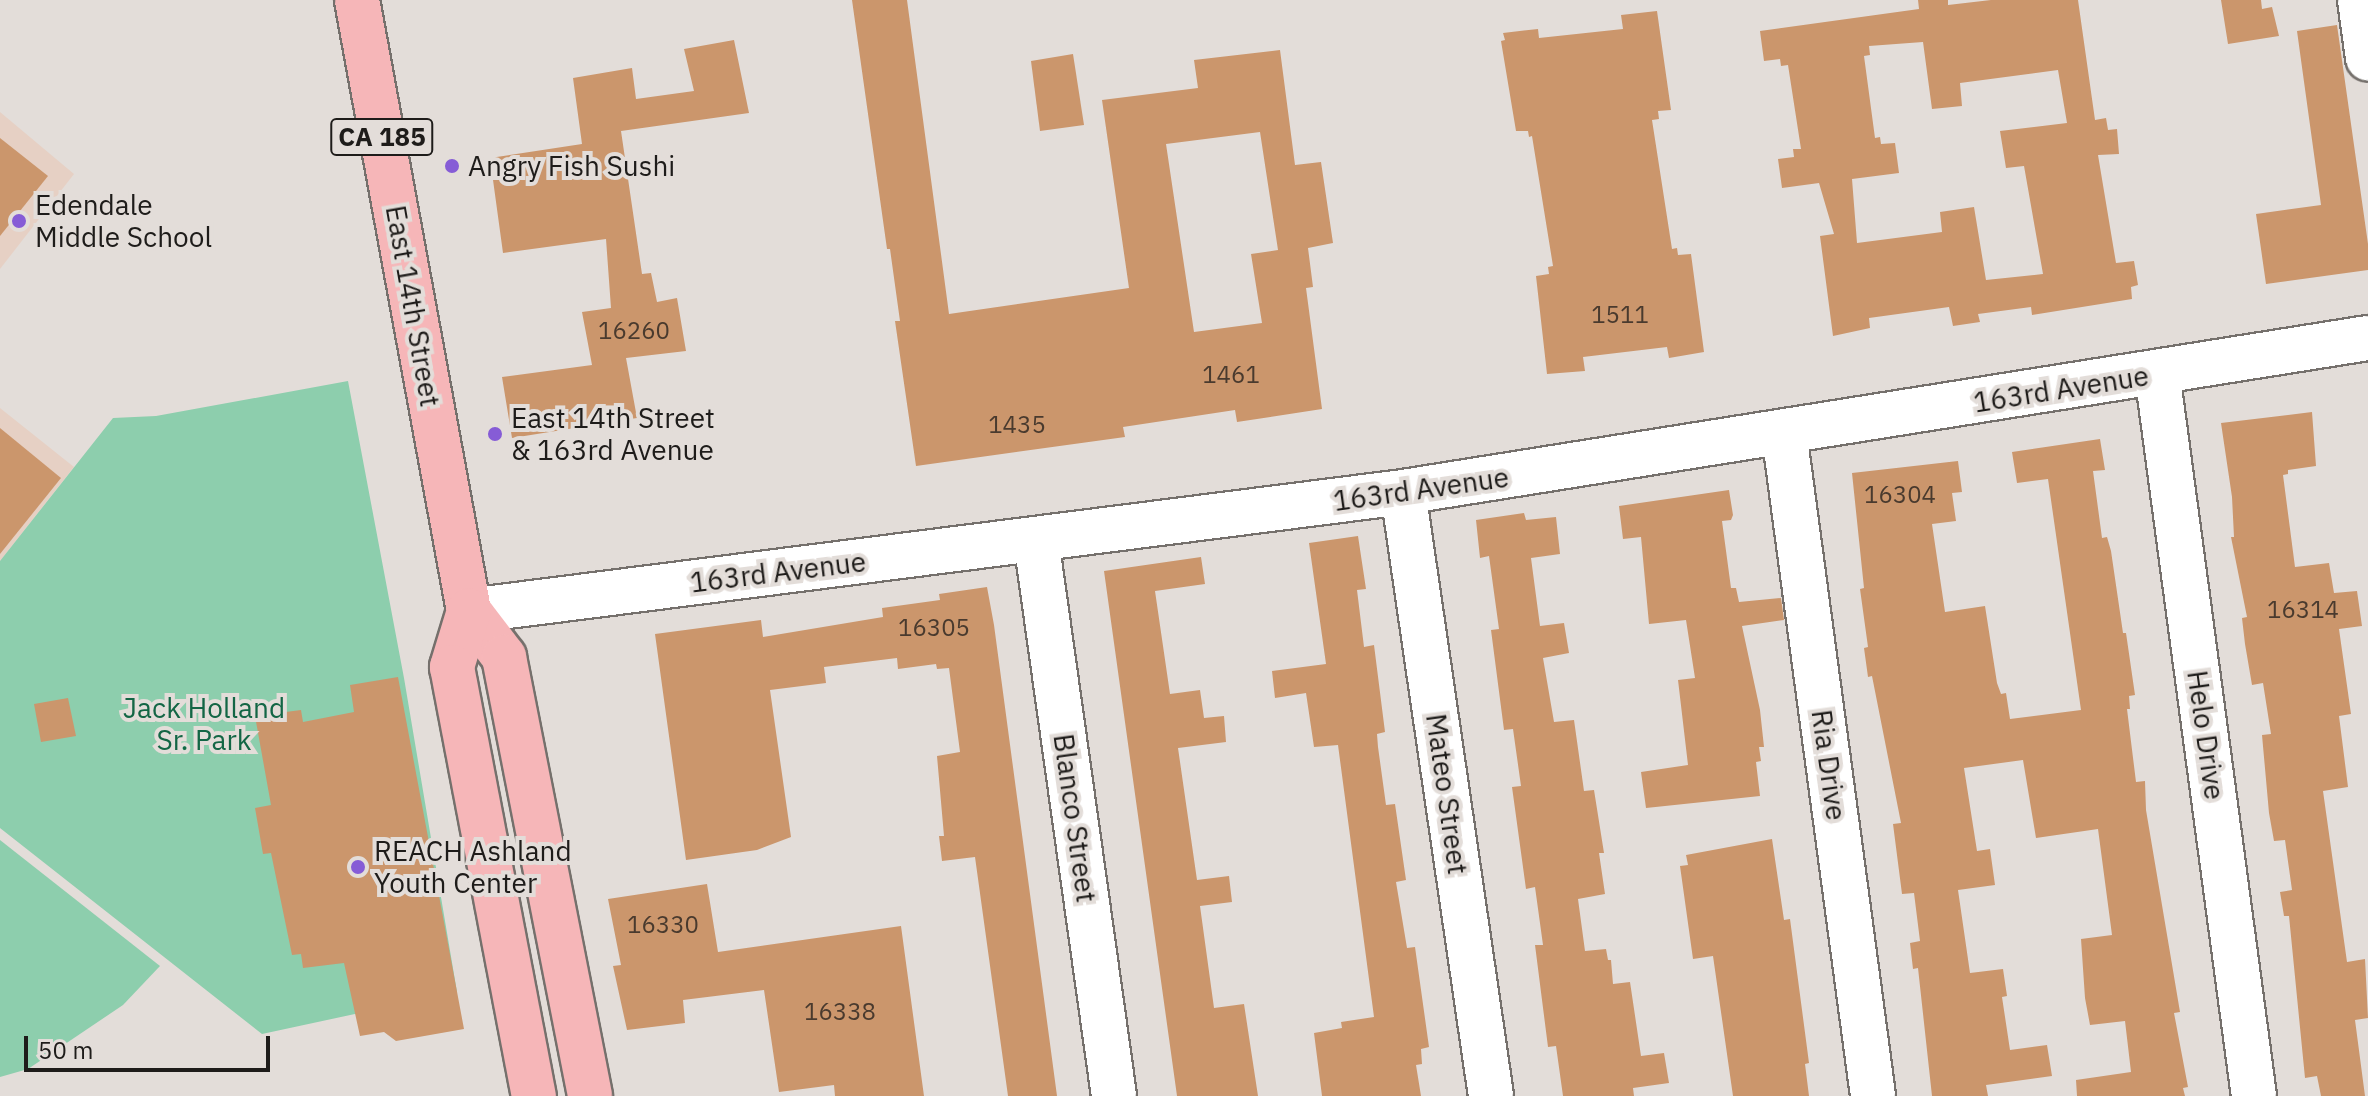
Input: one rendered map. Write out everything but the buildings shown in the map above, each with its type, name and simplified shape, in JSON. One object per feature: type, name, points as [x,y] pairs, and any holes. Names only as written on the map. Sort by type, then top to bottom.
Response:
[{"type":"main road","name":"East 14th Street","points":[[357,0],[469,611],[504,657],[590,1096]]},
{"type":"main road","name":"East 14th Street","points":[[469,611],[452,667],[534,1096]]},
{"type":"street","points":[[2360,0],[2368,58]]},
{"type":"street","name":"163rd Avenue","points":[[469,611],[1403,492],[2368,338]]},
{"type":"street","name":"Helo Drive","points":[[2157,373],[2254,1096]]},
{"type":"street","name":"Ria Drive","points":[[1784,433],[1873,1096]]},
{"type":"street","name":"Mateo Street","points":[[1403,492],[1491,1096]]},
{"type":"street","name":"Blanco Street","points":[[1036,540],[1114,1096]]},
{"type":"shaded area","name":"Edendale Middle School","points":[[0,112],[74,174],[0,269]]},
{"type":"shaded area","points":[[0,408],[74,467],[0,561]]},
{"type":"green space","name":"Jack Holland Sr. Park","points":[[348,381],[404,678],[457,992],[262,1034],[0,828],[0,561],[113,418],[156,416]]},
{"type":"green space","points":[[0,840],[160,966],[123,1005],[28,1069],[0,1077]]},
{"type":"place","name":"Angry Fish Sushi","points":[[452,166]]},
{"type":"place","name":"Edendale Middle School","points":[[19,221]]},
{"type":"place","name":"East 14th Street & 163rd Avenue","points":[[495,434]]},
{"type":"place","name":"REACH Ashland Youth Center","points":[[358,867]]}]
